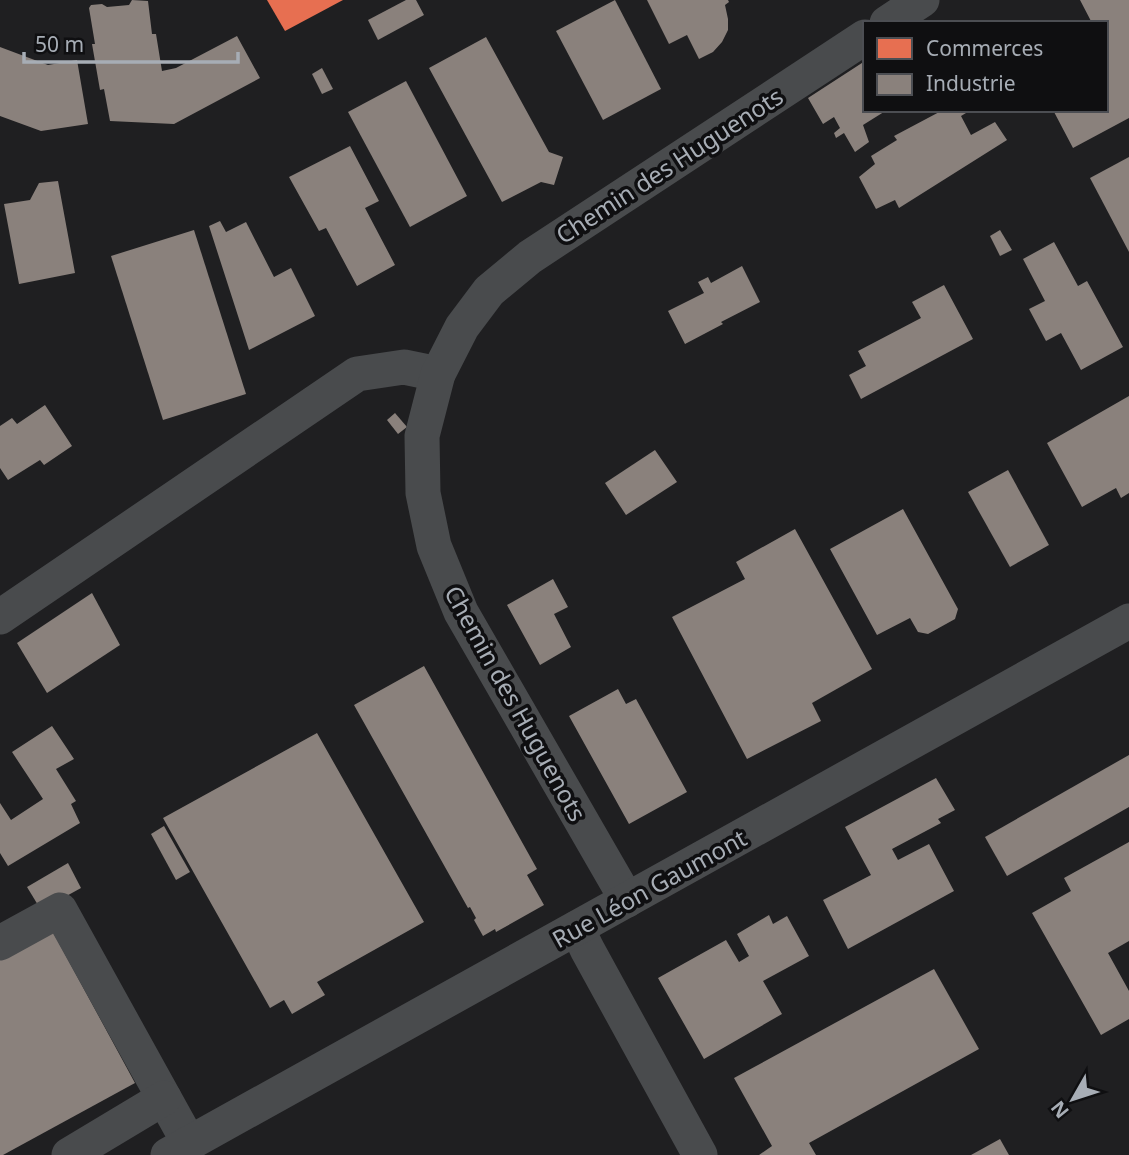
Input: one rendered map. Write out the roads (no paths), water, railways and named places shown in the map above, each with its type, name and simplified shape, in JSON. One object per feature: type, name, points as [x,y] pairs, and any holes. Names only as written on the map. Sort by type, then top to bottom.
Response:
[{"type":"street","points":[[890,21],[922,0]]},
{"type":"street","name":"Chemin des Huguenots","points":[[627,900],[461,612],[434,545],[423,493],[422,436],[438,374],[462,327],[489,291],[530,257],[863,38]]},
{"type":"street","points":[[0,617],[357,374],[404,367],[438,374]]},
{"type":"street","name":"Rue Léon Gaumont","points":[[179,1149],[1129,621]]},
{"type":"street","points":[[0,943],[60,911],[164,1098],[179,1149]]},
{"type":"street","points":[[577,928],[700,1155]]},
{"type":"street","points":[[69,1155],[164,1098]]}]
